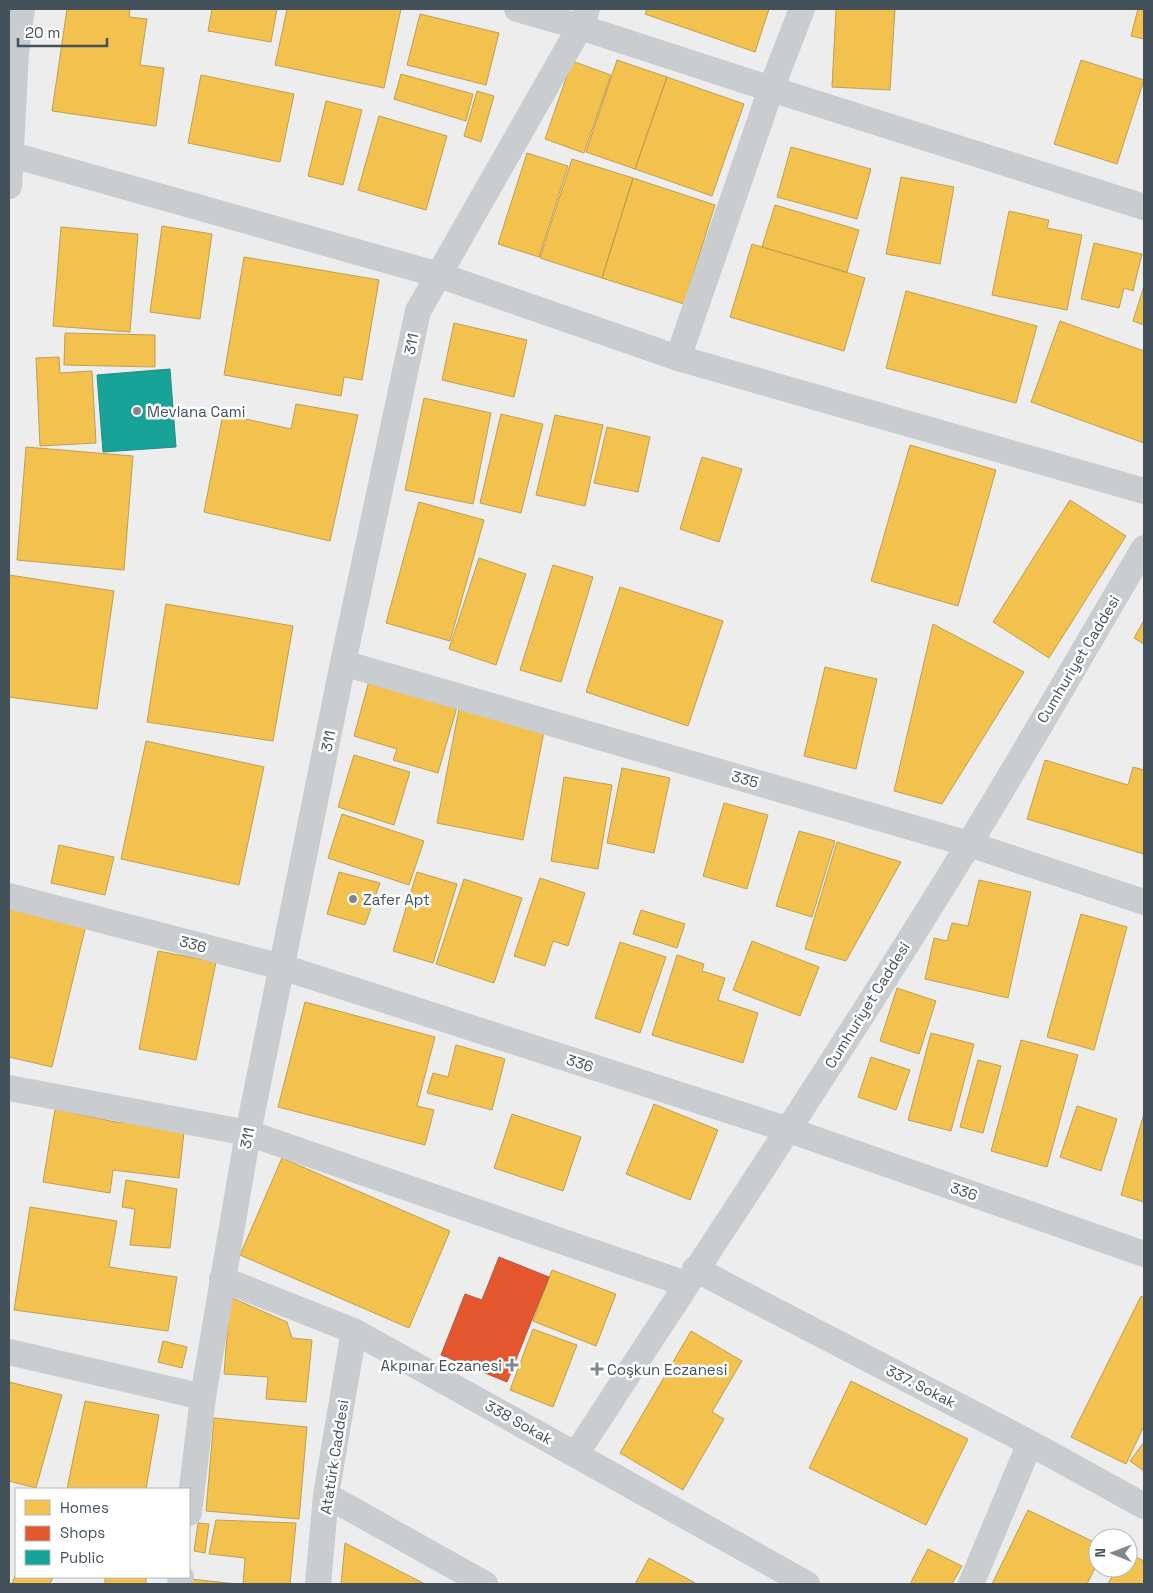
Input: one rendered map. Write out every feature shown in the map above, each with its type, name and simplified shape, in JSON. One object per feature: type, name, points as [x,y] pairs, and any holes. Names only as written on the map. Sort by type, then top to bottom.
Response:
[{"type":"street","points":[[9,186],[9,154],[16,53],[22,9]]},
{"type":"street","points":[[516,9],[583,18],[771,89],[1144,207]]},
{"type":"street","points":[[678,358],[771,89],[802,9]]},
{"type":"street","name":"311","points":[[190,1506],[203,1398],[248,1133],[418,310],[583,18]]},
{"type":"street","points":[[9,154],[438,275],[678,358],[1144,491]]},
{"type":"street","name":"Cumhuriyet Caddesi","points":[[576,1454],[789,1130],[969,844],[1144,548]]},
{"type":"street","name":"335","points":[[344,663],[969,844],[1144,902]]},
{"type":"street","name":"336","points":[[9,896],[282,967],[789,1130],[1144,1254]]},
{"type":"street","name":"337. Sokak","points":[[9,1088],[248,1133],[691,1277],[1030,1443],[1144,1506]]},
{"type":"street","name":"338 Sokak","points":[[222,1279],[354,1331],[807,1584]]},
{"type":"street","name":"Atatürk Caddesi","points":[[318,1584],[326,1495],[354,1331]]},
{"type":"street","points":[[9,1352],[203,1398]]},
{"type":"street","points":[[971,1584],[1030,1443]]},
{"type":"street","points":[[326,1495],[484,1584]]},
{"type":"building: Homes","points":[[67,9],[130,9],[129,17],[147,19],[140,65],[164,68],[156,126],[52,111]]},
{"type":"building: Homes","points":[[212,9],[277,9],[271,42],[208,31]]},
{"type":"building: Homes","points":[[287,9],[401,9],[384,88],[275,65]]},
{"type":"building: Homes","points":[[647,9],[769,9],[755,52],[645,14]]},
{"type":"building: Homes","points":[[836,9],[895,9],[890,90],[832,87]]},
{"type":"building: Homes","points":[[1138,9],[1144,9],[1144,39],[1131,36]]},
{"type":"building: Homes","points":[[420,14],[499,33],[486,85],[407,65]]},
{"type":"building: Homes","points":[[617,60],[667,77],[635,169],[586,152]]},
{"type":"building: Homes","points":[[1081,60],[1144,80],[1117,164],[1054,144]]},
{"type":"building: Homes","points":[[572,61],[611,75],[584,153],[545,139]]},
{"type":"building: Homes","points":[[401,74],[473,94],[466,121],[394,99]]},
{"type":"building: Homes","points":[[201,75],[294,94],[280,162],[188,143]]},
{"type":"building: Homes","points":[[667,77],[744,104],[712,196],[635,169]]},
{"type":"building: Homes","points":[[477,91],[494,96],[481,142],[464,136]]},
{"type":"building: Homes","points":[[326,101],[362,110],[343,185],[308,176]]},
{"type":"building: Homes","points":[[379,116],[447,136],[426,210],[358,190]]},
{"type":"building: Homes","points":[[791,147],[871,169],[857,219],[777,197]]},
{"type":"building: Homes","points":[[527,153],[568,166],[539,257],[498,244]]},
{"type":"building: Homes","points":[[572,159],[633,178],[602,278],[540,258]]},
{"type":"building: Homes","points":[[901,177],[954,187],[940,264],[886,254]]},
{"type":"building: Homes","points":[[633,178],[715,205],[684,304],[602,278]]},
{"type":"building: Homes","points":[[775,205],[859,230],[847,272],[762,247]]},
{"type":"building: Homes","points":[[1009,211],[1049,220],[1047,228],[1082,235],[1067,310],[992,295]]},
{"type":"building: Homes","points":[[162,226],[212,234],[200,319],[150,312]]},
{"type":"building: Homes","points":[[61,227],[138,234],[130,332],[53,326]]},
{"type":"building: Homes","points":[[1094,243],[1142,254],[1133,291],[1124,288],[1119,308],[1081,299]]},
{"type":"building: Homes","points":[[752,244],[865,278],[844,351],[730,317]]},
{"type":"building: Homes","points":[[244,257],[379,280],[362,380],[344,377],[341,396],[224,375]]},
{"type":"building: Homes","points":[[1144,286],[1144,325],[1133,321]]},
{"type":"building: Homes","points":[[906,291],[1037,326],[1016,403],[886,368]]},
{"type":"building: Homes","points":[[1060,321],[1144,351],[1144,443],[1031,402]]},
{"type":"building: Homes","points":[[454,323],[527,340],[514,397],[442,380]]},
{"type":"building: Homes","points":[[65,333],[155,335],[155,367],[64,365]]},
{"type":"building: Homes","points":[[59,357],[60,373],[92,371],[96,443],[40,446],[36,358]]},
{"type":"building: Homes","points":[[424,398],[491,413],[473,504],[405,490]]},
{"type":"building: Homes","points":[[296,404],[358,415],[330,541],[204,512],[223,414],[291,429]]},
{"type":"building: Homes","points":[[501,414],[543,424],[521,513],[480,503]]},
{"type":"building: Homes","points":[[555,415],[603,425],[585,506],[536,495]]},
{"type":"building: Homes","points":[[607,427],[650,437],[638,492],[594,483]]},
{"type":"building: Homes","points":[[910,445],[996,470],[958,606],[871,581]]},
{"type":"building: Homes","points":[[26,447],[133,456],[124,570],[17,560]]},
{"type":"building: Homes","points":[[702,457],[742,469],[719,542],[680,529]]},
{"type":"building: Homes","points":[[1070,500],[1126,536],[1049,658],[993,622]]},
{"type":"building: Homes","points":[[419,502],[484,520],[450,641],[386,623]]},
{"type":"building: Homes","points":[[479,558],[526,574],[496,665],[449,649]]},
{"type":"building: Homes","points":[[553,565],[593,577],[561,682],[520,670]]},
{"type":"building: Homes","points":[[9,575],[114,591],[97,709],[9,697]]},
{"type":"building: Homes","points":[[620,587],[723,621],[688,726],[586,692]]},
{"type":"building: Homes","points":[[166,604],[293,626],[273,741],[147,722]]},
{"type":"building: Homes","points":[[1144,620],[1144,644],[1134,638]]},
{"type":"building: Homes","points":[[933,624],[1024,672],[942,804],[894,791]]},
{"type":"building: Homes","points":[[825,667],[877,679],[856,769],[804,756]]},
{"type":"building: Homes","points":[[369,681],[457,707],[438,773],[393,760],[397,749],[354,736]]},
{"type":"building: Homes","points":[[459,709],[545,726],[523,840],[437,823]]},
{"type":"building: Homes","points":[[146,741],[264,767],[239,885],[121,859]]},
{"type":"building: Homes","points":[[354,755],[410,772],[394,825],[338,807]]},
{"type":"building: Homes","points":[[1045,760],[1128,785],[1133,767],[1144,770],[1144,854],[1027,819]]},
{"type":"building: Homes","points":[[622,768],[670,778],[654,853],[607,843]]},
{"type":"building: Homes","points":[[564,777],[612,785],[598,869],[551,861]]},
{"type":"building: Homes","points":[[724,803],[768,815],[747,889],[703,876]]},
{"type":"building: Homes","points":[[342,814],[424,841],[409,885],[328,858]]},
{"type":"building: Homes","points":[[799,831],[835,841],[812,917],[776,906]]},
{"type":"building: Homes","points":[[837,842],[901,862],[846,961],[805,949]]},
{"type":"building: Homes","points":[[59,845],[114,857],[105,895],[51,883]]},
{"type":"building: Homes","name":"Zafer Apt","points":[[339,872],[380,883],[365,925],[327,914]]},
{"type":"building: Homes","points":[[417,872],[457,884],[433,963],[393,951]]},
{"type":"building: Homes","points":[[540,878],[585,893],[568,946],[553,941],[545,966],[514,956]]},
{"type":"building: Homes","points":[[464,879],[522,898],[494,983],[436,964]]},
{"type":"building: Homes","points":[[979,880],[1031,892],[1008,998],[925,979],[934,938],[947,941],[952,923],[968,926]]},
{"type":"building: Homes","points":[[9,906],[86,925],[52,1067],[9,1057]]},
{"type":"building: Homes","points":[[641,910],[685,924],[677,948],[633,934]]},
{"type":"building: Homes","points":[[1081,914],[1127,927],[1094,1050],[1047,1037]]},
{"type":"building: Homes","points":[[752,941],[819,967],[800,1016],[733,990]]},
{"type":"building: Homes","points":[[620,942],[666,957],[640,1033],[595,1018]]},
{"type":"building: Homes","points":[[158,951],[216,962],[196,1060],[139,1049]]},
{"type":"building: Homes","points":[[677,955],[704,964],[702,971],[725,978],[718,1000],[758,1013],[743,1063],[652,1035]]},
{"type":"building: Homes","points":[[897,988],[936,1001],[919,1054],[880,1041]]},
{"type":"building: Homes","points":[[305,1002],[435,1037],[417,1106],[434,1110],[425,1145],[278,1107]]},
{"type":"building: Homes","points":[[931,1033],[974,1044],[951,1131],[908,1120]]},
{"type":"building: Homes","points":[[1021,1040],[1078,1055],[1047,1167],[991,1151]]},
{"type":"building: Homes","points":[[456,1045],[505,1059],[492,1110],[427,1093],[433,1073],[448,1077]]},
{"type":"building: Homes","points":[[871,1057],[910,1070],[896,1110],[858,1097]]},
{"type":"building: Homes","points":[[978,1060],[1001,1066],[983,1133],[960,1127]]},
{"type":"building: Homes","points":[[654,1104],[718,1130],[690,1200],[626,1174]]},
{"type":"building: Homes","points":[[1077,1106],[1117,1119],[1101,1171],[1060,1157]]},
{"type":"building: Homes","points":[[55,1109],[120,1123],[130,1121],[184,1132],[179,1178],[113,1170],[110,1193],[43,1182]]},
{"type":"building: Homes","points":[[1144,1113],[1144,1202],[1121,1195]]},
{"type":"building: Homes","points":[[512,1114],[581,1137],[563,1191],[494,1168]]},
{"type":"building: Homes","points":[[282,1158],[450,1231],[409,1328],[240,1255]]},
{"type":"building: Homes","points":[[126,1180],[177,1189],[170,1248],[130,1245],[135,1209],[122,1207]]},
{"type":"building: Homes","points":[[30,1207],[117,1221],[109,1267],[177,1277],[168,1331],[14,1310]]},
{"type":"building: Homes","points":[[552,1270],[616,1294],[596,1346],[533,1321]]},
{"type":"building: Homes","points":[[1141,1296],[1144,1298],[1144,1426],[1126,1464],[1071,1437]]},
{"type":"building: Homes","points":[[230,1297],[287,1322],[292,1338],[312,1340],[306,1402],[266,1399],[268,1377],[224,1374]]},
{"type":"building: Homes","points":[[533,1329],[577,1345],[553,1407],[510,1390]]},
{"type":"building: Homes","points":[[691,1331],[742,1361],[712,1412],[724,1419],[683,1490],[620,1453]]},
{"type":"building: Homes","points":[[163,1341],[187,1347],[182,1368],[158,1362]]},
{"type":"building: Homes","points":[[851,1381],[968,1439],[926,1525],[809,1468]]},
{"type":"building: Homes","points":[[9,1382],[62,1395],[36,1488],[9,1481]]},
{"type":"building: Homes","points":[[85,1401],[159,1415],[146,1488],[67,1488]]},
{"type":"building: Homes","points":[[214,1418],[307,1427],[299,1519],[206,1511]]},
{"type":"building: Homes","points":[[1144,1442],[1144,1471],[1130,1461]]},
{"type":"building: Homes","points":[[1028,1510],[1088,1539],[1088,1578],[1090,1578],[1087,1584],[992,1584]]},
{"type":"building: Homes","points":[[216,1520],[296,1523],[290,1584],[243,1584],[245,1558],[209,1554]]},
{"type":"building: Homes","points":[[198,1523],[209,1524],[205,1553],[194,1551]]},
{"type":"building: Homes","points":[[345,1543],[425,1584],[341,1584]]},
{"type":"building: Homes","points":[[928,1549],[962,1566],[952,1584],[910,1584]]},
{"type":"building: Homes","points":[[649,1558],[697,1584],[635,1584]]},
{"type":"building: Homes","points":[[1138,1558],[1144,1561],[1144,1584],[1108,1584],[1111,1578],[1138,1578]]},
{"type":"building: Homes","points":[[15,1576],[15,1578],[53,1578],[50,1584],[12,1584]]},
{"type":"building: Homes","points":[[105,1578],[146,1578],[146,1584],[105,1584]]},
{"type":"building: Homes","points":[[191,1579],[237,1584],[190,1584]]},
{"type":"building: Shops","points":[[499,1257],[549,1277],[507,1382],[441,1355],[465,1294],[482,1300]]},
{"type":"building: Public","name":"Mevlana Cami","points":[[170,369],[176,447],[103,452],[97,375]]},
{"type":"place","name":"Mevlana Cami","points":[[137,411]]},
{"type":"place","name":"Zafer Apt","points":[[353,899]]},
{"type":"place","name":"Akpınar Eczanesi","points":[[512,1365]]},
{"type":"place","name":"Coşkun Eczanesi","points":[[597,1369]]}]
